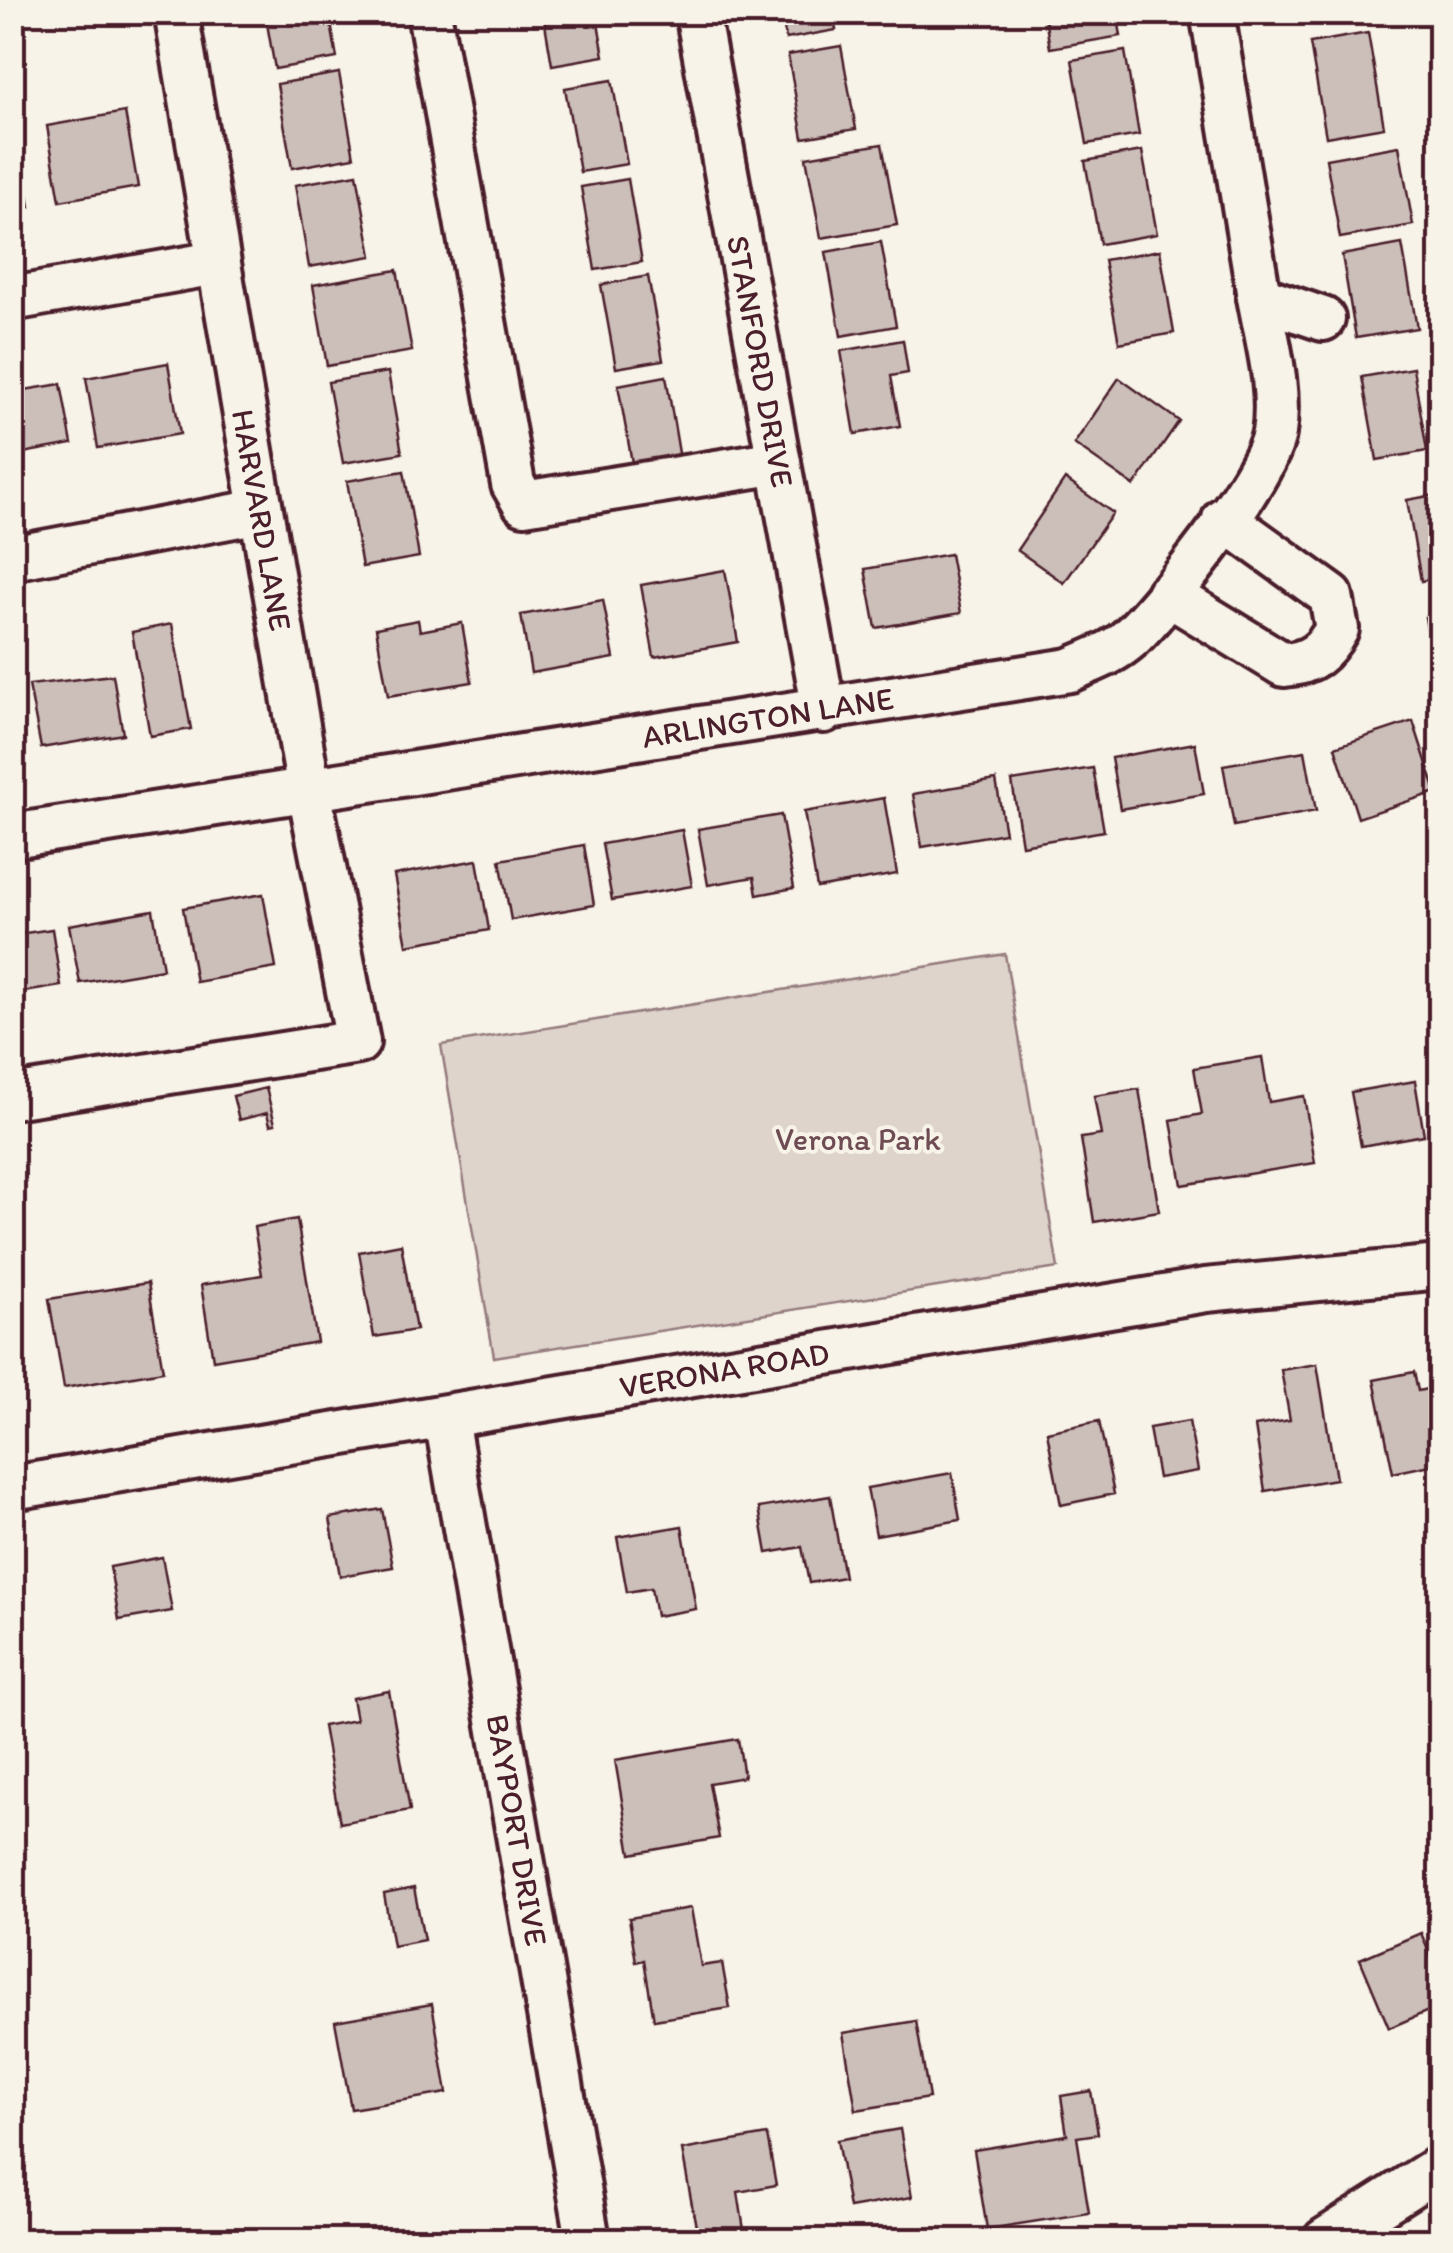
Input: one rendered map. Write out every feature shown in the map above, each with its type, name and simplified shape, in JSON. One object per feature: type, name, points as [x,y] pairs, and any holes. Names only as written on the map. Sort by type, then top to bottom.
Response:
[{"type":"street","name":"HARVARD LANE","points":[[12,1097],[358,1042],[309,790],[176,12]]},
{"type":"street","points":[[428,12],[513,484],[524,503],[779,462]]},
{"type":"street","name":"STANFORD DRIVE","points":[[697,12],[824,711]]},
{"type":"street","name":"ARLINGTON LANE","points":[[12,836],[1070,670],[1128,640],[1168,594],[1262,468],[1273,436],[1277,399],[1212,12]]},
{"type":"street","points":[[12,299],[216,263]]},
{"type":"street","points":[[1259,297],[1323,319]]},
{"type":"street","points":[[12,558],[260,512]]},
{"type":"street","points":[[1168,594],[1284,665],[1304,663],[1324,651],[1338,629],[1331,596],[1224,519]]},
{"type":"street","name":"VERONA ROAD","points":[[12,1488],[1206,1290],[1440,1267]]},
{"type":"street","name":"BAYPORT DRIVE","points":[[446,1418],[588,2240]]},
{"type":"street","points":[[1325,2240],[1440,2167]]},
{"type":"green space","name":"Verona Park","points":[[1005,954],[1058,1268],[494,1357],[441,1045]]},
{"type":"building","points":[[265,12],[329,12],[337,58],[275,69]]},
{"type":"building","points":[[543,12],[596,12],[604,56],[552,65]]},
{"type":"building","points":[[781,12],[833,12],[836,30],[786,39]]},
{"type":"building","points":[[1044,12],[1117,12],[1121,36],[1050,48]]},
{"type":"building","points":[[1305,12],[1352,12],[1352,15],[1306,23]]},
{"type":"building","points":[[1368,33],[1384,127],[1326,137],[1310,43]]},
{"type":"building","points":[[841,46],[856,129],[803,138],[788,55]]},
{"type":"building","points":[[1125,51],[1139,135],[1087,144],[1072,60]]},
{"type":"building","points":[[339,73],[354,157],[292,168],[277,84]]},
{"type":"building","points":[[612,80],[627,164],[580,172],[565,88]]},
{"type":"building","points":[[125,112],[138,187],[60,201],[47,126]]},
{"type":"building","points":[[882,144],[897,225],[821,238],[806,157]]},
{"type":"building","points":[[1399,146],[1413,225],[1340,238],[1326,159]]},
{"type":"building","points":[[20,149],[30,207],[12,210],[12,150]]},
{"type":"building","points":[[1142,151],[1157,234],[1100,244],[1085,161]]},
{"type":"building","points":[[357,174],[372,256],[309,267],[295,185]]},
{"type":"building","points":[[628,179],[642,262],[595,270],[581,187]]},
{"type":"building","points":[[881,242],[896,326],[841,336],[826,252]]},
{"type":"building","points":[[1402,244],[1417,328],[1356,338],[1342,255]]},
{"type":"building","points":[[1160,250],[1174,333],[1119,343],[1104,260]]},
{"type":"building","points":[[397,270],[412,351],[327,366],[313,285]]},
{"type":"building","points":[[648,276],[663,360],[616,368],[601,285]]},
{"type":"building","points":[[903,340],[908,373],[891,376],[900,426],[855,434],[841,351]]},
{"type":"building","points":[[168,363],[180,434],[98,448],[86,378]]},
{"type":"building","points":[[1413,368],[1427,451],[1377,460],[1362,377]]},
{"type":"building","points":[[388,372],[402,453],[343,463],[328,382]]},
{"type":"building","points":[[666,376],[680,459],[633,468],[618,385]]},
{"type":"building","points":[[1119,378],[1179,421],[1134,486],[1074,444]]},
{"type":"building","points":[[61,384],[72,444],[12,455],[12,392]]},
{"type":"building","points":[[404,471],[419,557],[362,567],[347,481]]},
{"type":"building","points":[[1065,479],[1113,513],[1064,583],[1017,550]]},
{"type":"building","points":[[1440,494],[1440,578],[1421,581],[1407,500]]},
{"type":"building","points":[[950,554],[961,613],[876,628],[865,569]]},
{"type":"building","points":[[725,570],[738,642],[654,657],[641,585]]},
{"type":"building","points":[[603,600],[614,658],[531,673],[521,615]]},
{"type":"building","points":[[1440,614],[1440,700],[1439,700],[1425,617]]},
{"type":"building","points":[[418,620],[420,631],[462,623],[472,682],[388,696],[376,628]]},
{"type":"building","points":[[172,624],[191,729],[150,736],[132,632]]},
{"type":"building","points":[[113,675],[123,734],[41,748],[29,685]]},
{"type":"building","points":[[12,697],[22,752],[12,753]]},
{"type":"building","points":[[1413,721],[1436,792],[1358,818],[1335,747]]},
{"type":"building","points":[[1195,743],[1204,794],[1120,809],[1111,758]]},
{"type":"building","points":[[1305,751],[1316,811],[1234,826],[1223,765]]},
{"type":"building","points":[[1093,768],[1104,831],[1022,845],[1012,781]]},
{"type":"building","points":[[996,780],[1005,833],[922,847],[913,794]]},
{"type":"building","points":[[884,798],[897,874],[817,888],[804,812]]},
{"type":"building","points":[[781,815],[794,888],[757,895],[754,877],[708,885],[698,829]]},
{"type":"building","points":[[682,830],[692,886],[612,900],[602,844]]},
{"type":"building","points":[[584,845],[594,905],[511,920],[500,860]]},
{"type":"building","points":[[477,860],[489,930],[407,945],[394,875]]},
{"type":"building","points":[[263,894],[276,968],[196,982],[183,908]]},
{"type":"building","points":[[153,910],[163,969],[80,983],[69,925]]},
{"type":"building","points":[[52,929],[61,986],[12,994],[12,935]]},
{"type":"building","points":[[1262,1057],[1269,1102],[1304,1096],[1315,1163],[1182,1185],[1171,1120],[1202,1114],[1194,1068]]},
{"type":"building","points":[[1415,1081],[1424,1135],[1361,1146],[1351,1092]]},
{"type":"building","points":[[266,1088],[275,1124],[270,1125],[267,1113],[239,1120],[233,1096]]},
{"type":"building","points":[[1139,1089],[1159,1211],[1094,1222],[1081,1138],[1101,1135],[1094,1096]]},
{"type":"building","points":[[297,1219],[317,1342],[213,1360],[201,1285],[262,1275],[254,1227]]},
{"type":"building","points":[[401,1244],[416,1330],[374,1337],[359,1252]]},
{"type":"building","points":[[148,1283],[163,1371],[64,1388],[49,1299]]},
{"type":"building","points":[[1317,1364],[1336,1479],[1265,1491],[1255,1426],[1290,1420],[1281,1370]]},
{"type":"building","points":[[1414,1372],[1418,1391],[1440,1386],[1440,1463],[1393,1473],[1374,1380]]},
{"type":"building","points":[[1099,1421],[1114,1494],[1061,1505],[1047,1432]]},
{"type":"building","points":[[1189,1421],[1198,1471],[1158,1478],[1149,1428]]},
{"type":"building","points":[[952,1473],[960,1520],[876,1535],[867,1488]]},
{"type":"building","points":[[830,1496],[844,1577],[809,1583],[802,1547],[767,1553],[759,1508]]},
{"type":"building","points":[[382,1509],[393,1567],[340,1576],[330,1518]]},
{"type":"building","points":[[682,1526],[696,1609],[656,1616],[651,1588],[627,1592],[617,1537]]},
{"type":"building","points":[[162,1557],[172,1611],[119,1620],[110,1567]]},
{"type":"building","points":[[389,1691],[410,1810],[340,1823],[323,1726],[356,1720],[352,1698]]},
{"type":"building","points":[[738,1739],[744,1777],[709,1783],[719,1838],[631,1854],[615,1760]]},
{"type":"building","points":[[414,1888],[424,1940],[393,1946],[384,1894]]},
{"type":"building","points":[[691,1908],[701,1966],[722,1963],[730,2008],[654,2020],[644,1960],[636,1962],[629,1918]]},
{"type":"building","points":[[1421,1933],[1440,1978],[1440,2006],[1389,2028],[1360,1959]]},
{"type":"building","points":[[432,2004],[447,2093],[351,2109],[335,2021]]},
{"type":"building","points":[[916,2021],[929,2098],[856,2110],[843,2033]]},
{"type":"building","points":[[1091,2091],[1098,2134],[1077,2137],[1089,2213],[987,2229],[974,2150],[1067,2135],[1061,2096]]},
{"type":"building","points":[[900,2129],[912,2197],[849,2208],[837,2140]]},
{"type":"building","points":[[767,2135],[776,2185],[738,2192],[744,2230],[698,2238],[682,2150]]}]
